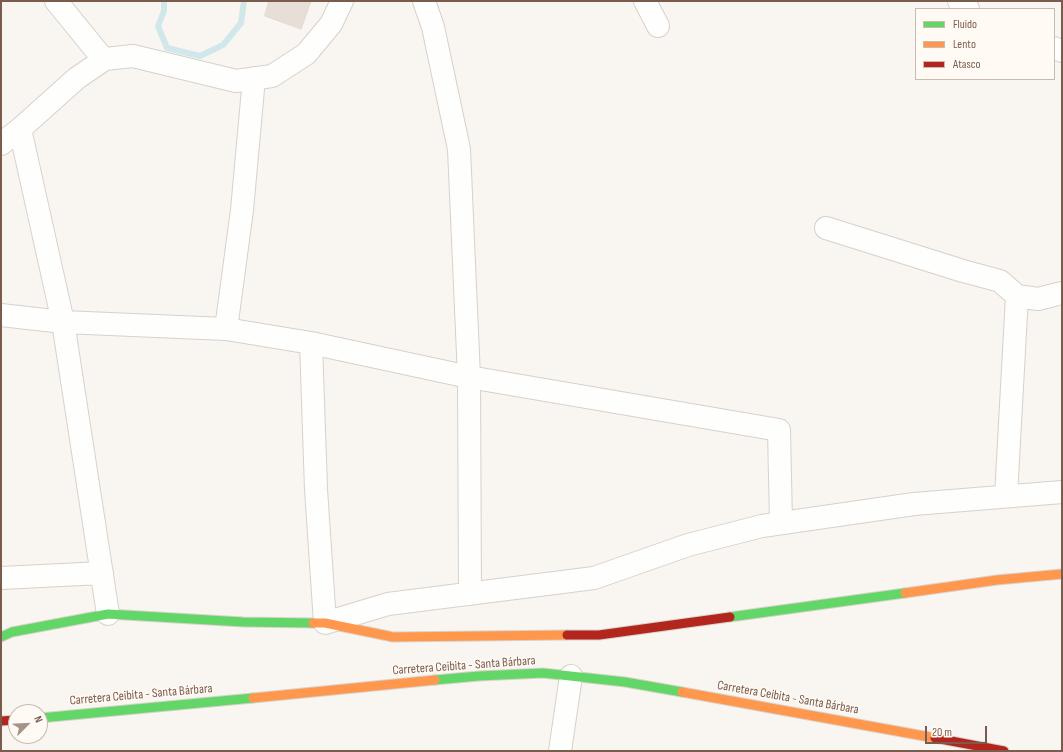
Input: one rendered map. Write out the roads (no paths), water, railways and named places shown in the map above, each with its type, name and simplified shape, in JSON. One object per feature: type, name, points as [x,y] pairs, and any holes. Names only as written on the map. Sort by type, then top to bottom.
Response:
[{"type":"street","points":[[56,1],[104,60]]},
{"type":"street","points":[[1,144],[20,129],[76,78],[104,60],[134,56],[236,81],[272,76],[306,54],[331,24],[342,1]]},
{"type":"street","points":[[424,1],[433,27],[459,149],[469,377],[470,594]]},
{"type":"street","points":[[645,1],[658,26]]},
{"type":"street","points":[[959,1],[967,8]]},
{"type":"street","points":[[226,328],[242,210],[254,78]]},
{"type":"street","points":[[20,129],[63,322],[108,614]]},
{"type":"street","points":[[826,228],[963,271],[1000,281],[1017,296],[1038,299],[1062,293]]},
{"type":"street","points":[[1006,496],[1017,296]]},
{"type":"street","points":[[1,315],[63,322],[226,328],[311,343],[469,377],[780,430],[782,523]]},
{"type":"street","points":[[311,343],[316,489],[325,623]]},
{"type":"street","points":[[325,623],[388,604],[594,578],[688,545],[762,526],[914,504],[1062,492]]},
{"type":"street","points":[[1,578],[102,573]]},
{"type":"street","points":[[1,636],[12,632],[108,614],[243,622],[325,623],[393,637],[599,635],[997,580],[1062,574]]},
{"type":"street","name":"Carretera Ceibita - Santa Bárbara","points":[[48,717],[479,676],[543,673],[625,682],[1004,751]]},
{"type":"street","points":[[560,751],[572,676]]},
{"type":"waterway","points":[[164,1],[164,11],[158,26],[167,48],[200,56],[223,45],[241,23],[244,1]]}]
